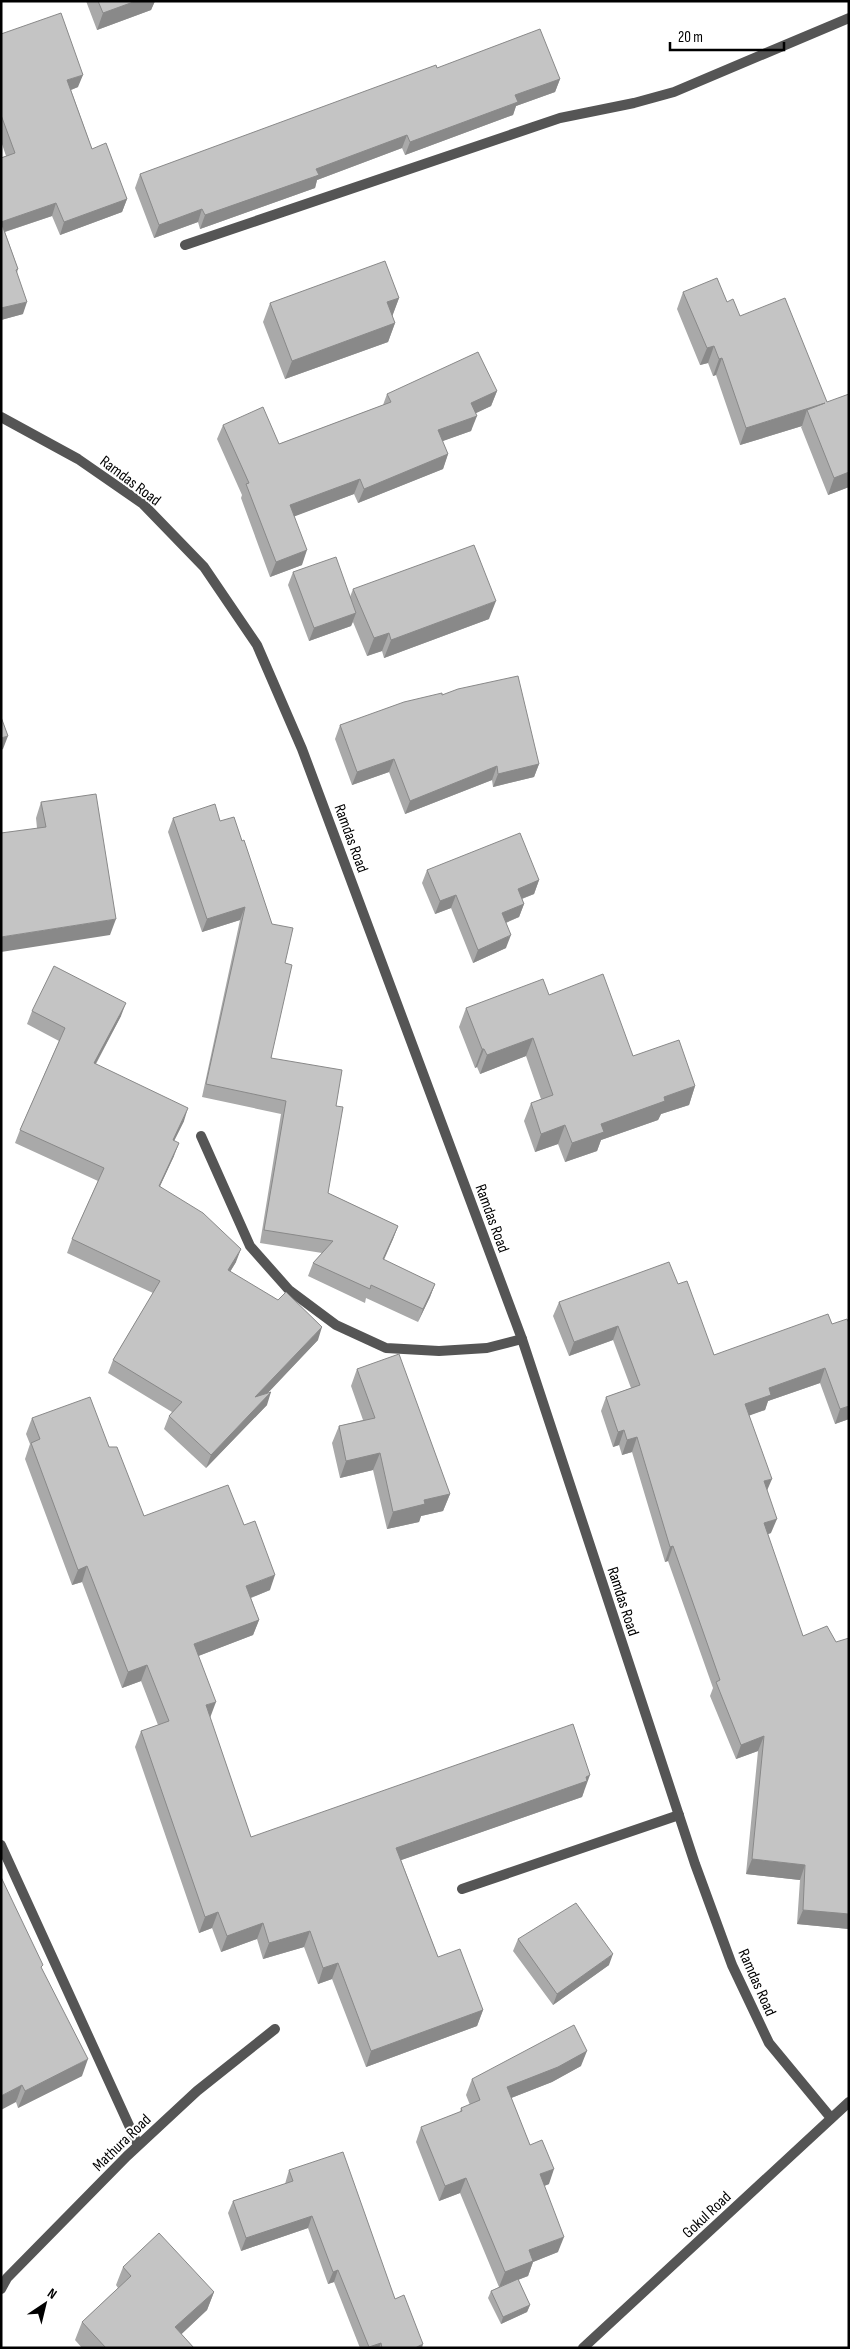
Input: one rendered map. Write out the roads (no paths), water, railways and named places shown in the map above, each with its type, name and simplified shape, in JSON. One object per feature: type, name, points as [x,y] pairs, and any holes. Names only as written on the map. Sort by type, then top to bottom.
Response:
[{"type":"street","points":[[185,245],[560,118],[634,103],[674,92],[849,18]]},
{"type":"street","name":"Ramdas Road","points":[[1,417],[78,459],[143,504],[204,567],[257,645],[302,749],[522,1339],[679,1815],[732,1965],[769,2043],[831,2118]]},
{"type":"street","points":[[201,1136],[250,1246],[289,1290],[336,1325],[386,1348],[439,1351],[487,1348],[522,1339]]},
{"type":"street","points":[[462,1889],[679,1815]]},
{"type":"street","points":[[1,1845],[138,2145]]},
{"type":"street","name":"Mathura Road","points":[[1,2289],[7,2278],[138,2145],[197,2091],[275,2029]]},
{"type":"street","name":"Gokul Road","points":[[583,2348],[849,2102]]}]
